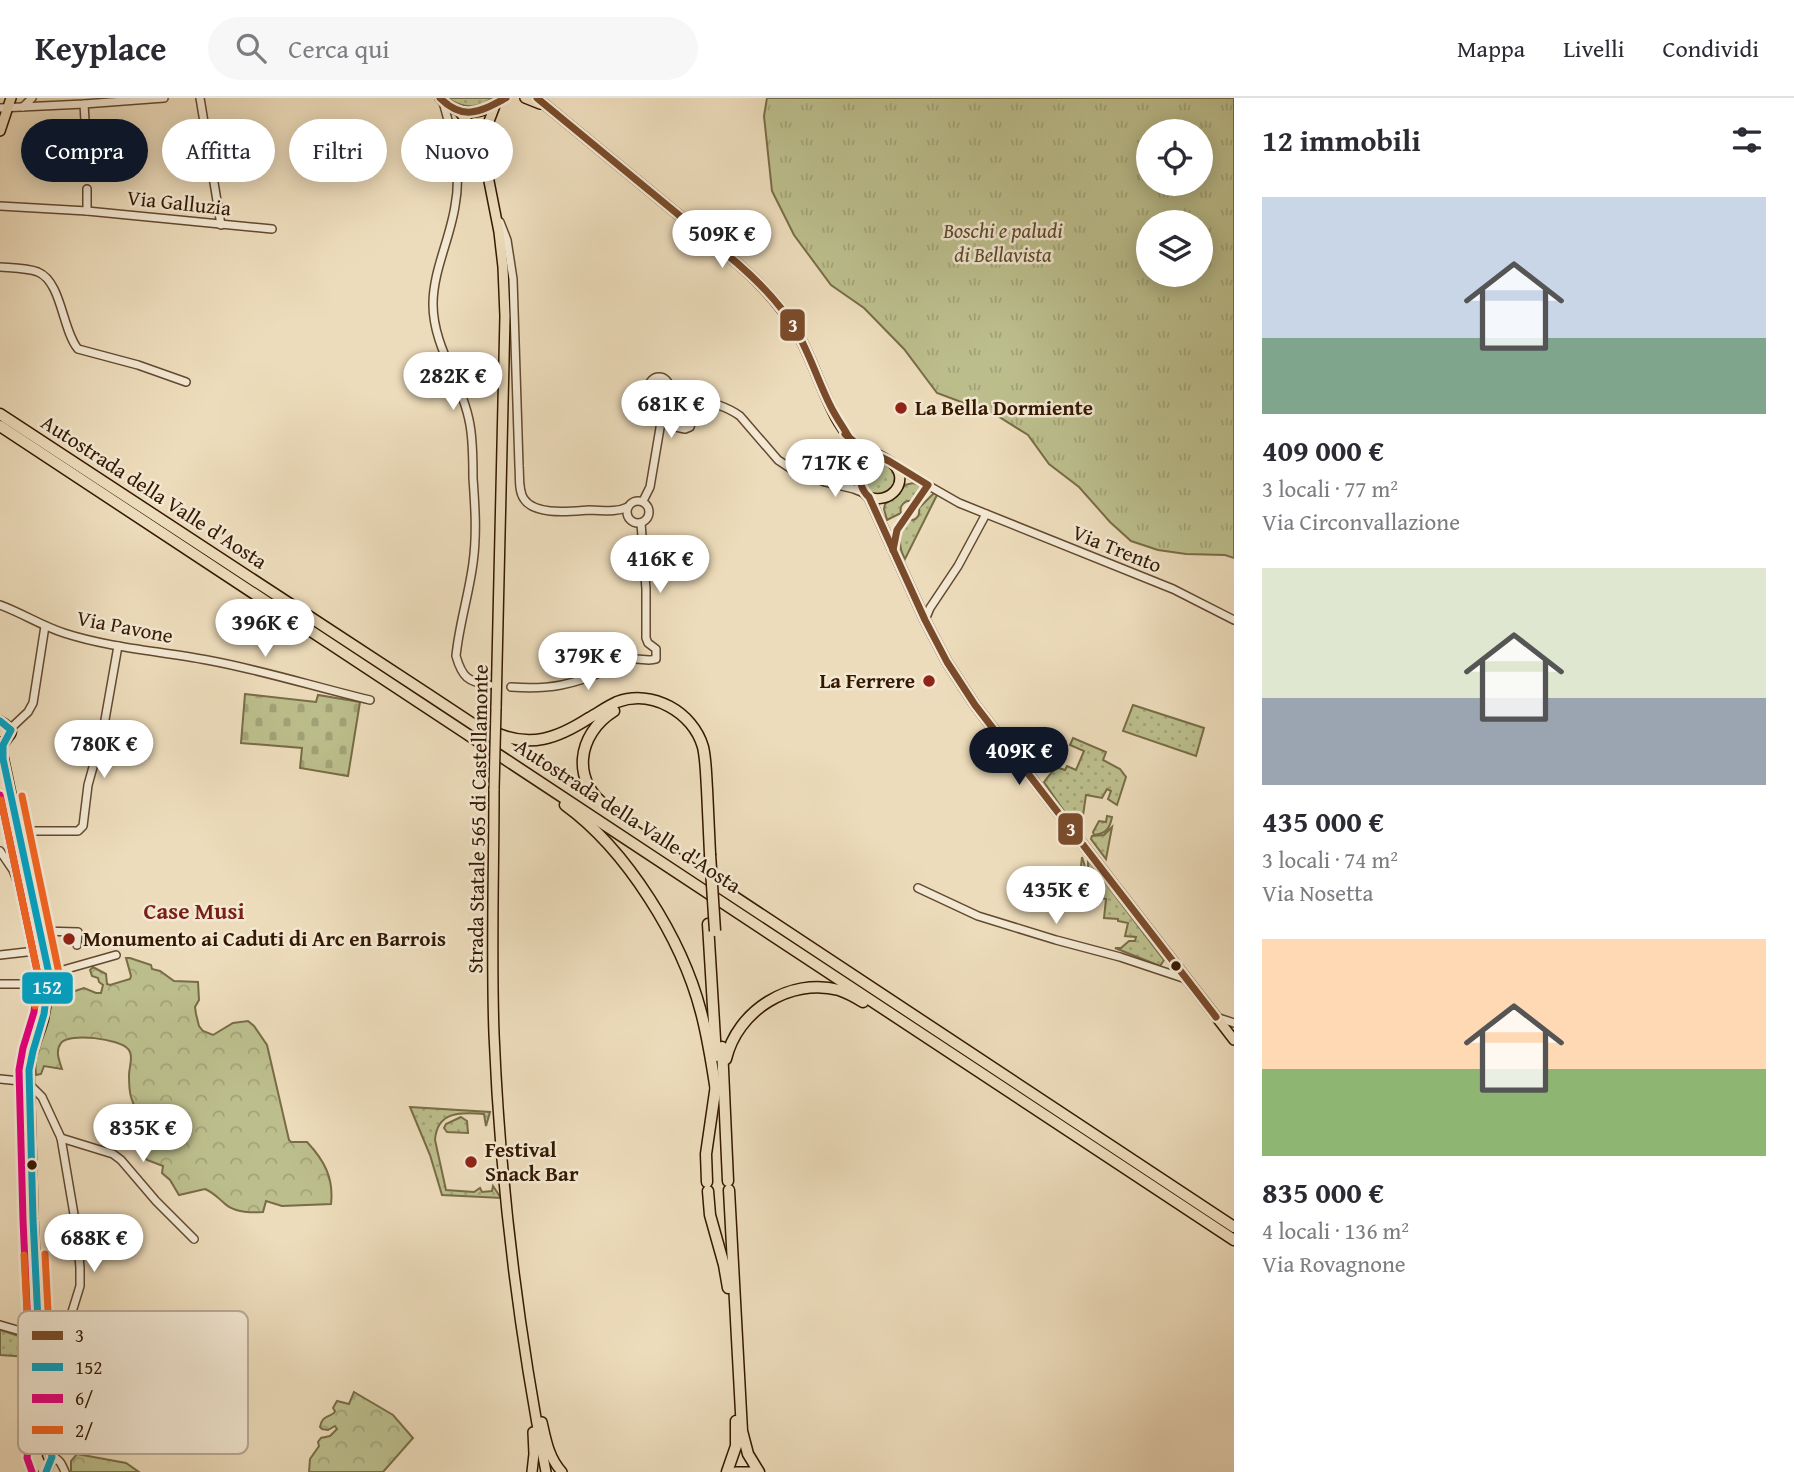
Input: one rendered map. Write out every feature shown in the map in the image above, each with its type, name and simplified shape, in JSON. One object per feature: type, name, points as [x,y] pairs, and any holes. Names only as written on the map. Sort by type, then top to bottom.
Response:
[{"type":"highway","name":"Autostrada della Valle d'Aosta","points":[[0,414],[1234,1227]]},
{"type":"highway","name":"Autostrada della Valle d'Aosta","points":[[0,426],[1234,1240]]},
{"type":"highway","points":[[429,695],[502,736],[529,740],[564,733],[609,706],[625,700],[651,700],[673,708],[684,716],[694,728],[704,750],[716,1091],[706,1154],[710,1215],[727,1275],[731,1320],[736,1433],[734,1455],[727,1472]]},
{"type":"highway","points":[[659,847],[597,798],[585,776],[583,759],[590,733],[602,719],[622,708],[645,705],[660,708],[676,717],[693,736],[699,753],[707,851]]},
{"type":"highway","points":[[519,767],[541,789],[578,815],[605,842],[655,908],[685,968],[701,1010],[716,1091]]},
{"type":"highway","points":[[711,927],[724,1070],[743,1430],[748,1454],[759,1472]]},
{"type":"highway","points":[[724,1070],[731,1044],[746,1020],[769,1001],[794,991],[820,988],[838,990],[866,1003],[887,1017],[914,1028]]},
{"type":"main road","points":[[0,131],[4,108],[11,98]]},
{"type":"main road","points":[[525,98],[555,111]]},
{"type":"main road","points":[[537,98],[737,263],[780,306],[799,335],[833,412],[853,444],[860,471],[859,485],[883,524],[925,620],[947,662],[975,705],[1234,1040]]},
{"type":"main road","points":[[442,100],[459,111],[473,113],[485,110],[500,100]]},
{"type":"main road","name":"Strada Statale 565 di Castellamonte","points":[[490,119],[500,100]]},
{"type":"main road","name":"Strada Statale 565 di Castellamonte","points":[[459,111],[465,119]]},
{"type":"main road","name":"Strada Statale 565 di Castellamonte","points":[[489,182],[503,267],[505,316],[494,789],[494,967],[498,1097],[519,1312],[546,1472]]},
{"type":"main road","points":[[853,444],[887,460],[899,475],[899,484],[894,493],[877,499],[867,495]]},
{"type":"main road","points":[[860,471],[871,460],[887,460]]},
{"type":"main road","points":[[883,524],[880,510],[886,498]]},
{"type":"main road","points":[[6,724],[11,734],[2,743],[49,979],[43,1021],[30,1064],[37,1311]]},
{"type":"main road","points":[[532,1472],[532,1430],[535,1413]]},
{"type":"main road","points":[[535,1413],[542,1419],[552,1459],[562,1472]]},
{"type":"main road","points":[[736,1472],[751,1472]]},
{"type":"street","points":[[23,107],[32,98]]},
{"type":"street","points":[[4,108],[164,98]]},
{"type":"street","points":[[200,98],[220,225]]},
{"type":"street","points":[[442,100],[454,142],[458,176],[455,206],[435,284],[433,304],[439,339],[463,398],[471,428],[476,532],[473,564],[456,656],[460,669],[467,678],[475,683],[489,685]]},
{"type":"street","points":[[84,104],[85,119]]},
{"type":"street","points":[[87,189],[87,211]]},
{"type":"street","name":"Via Galluzia","points":[[0,206],[87,211],[271,229]]},
{"type":"street","points":[[495,209],[507,240],[513,279],[519,466],[523,496],[527,503],[555,511],[612,511],[628,508],[636,501],[643,501],[650,513],[647,520],[634,523],[629,518],[628,508]]},
{"type":"street","points":[[0,267],[40,273],[53,285],[72,341],[78,349],[138,365],[186,382]]},
{"type":"street","points":[[643,501],[650,488],[663,407],[658,398],[650,392],[648,385],[652,379],[658,377],[664,378],[669,390],[665,396],[658,398]]},
{"type":"street","points":[[669,390],[677,391],[682,396]]},
{"type":"street","points":[[682,396],[692,396],[695,401],[690,427],[685,429],[676,427],[672,421],[676,401],[682,396]]},
{"type":"street","points":[[695,401],[701,400],[733,411],[778,460],[793,470],[867,495]]},
{"type":"street","name":"Via Trento","points":[[895,467],[958,503],[1173,589],[1234,620]]},
{"type":"street","points":[[817,478],[842,480],[860,471]]},
{"type":"street","points":[[899,484],[908,480],[919,480]]},
{"type":"street","points":[[893,550],[897,530],[928,485]]},
{"type":"street","points":[[925,620],[986,514]]},
{"type":"street","points":[[511,687],[554,687],[608,670],[631,659],[656,659],[656,649],[646,638],[647,599],[641,523]]},
{"type":"street","name":"Via Pavone","points":[[0,606],[65,634],[118,646],[209,660],[370,700]]},
{"type":"street","points":[[6,724],[28,712],[33,703],[46,626]]},
{"type":"street","points":[[18,831],[78,831],[83,826],[88,785],[103,731],[118,646]]},
{"type":"street","points":[[0,851],[13,870],[23,896],[32,893]]},
{"type":"street","points":[[918,888],[978,916],[1187,979]]},
{"type":"street","points":[[40,931],[78,932],[76,945]]},
{"type":"street","points":[[1,954],[44,950]]},
{"type":"street","points":[[0,984],[49,979],[116,955]]},
{"type":"street","points":[[1216,1017],[1234,1023]]},
{"type":"street","points":[[0,1079],[30,1084],[41,1097],[61,1138],[77,1232],[80,1268],[80,1286],[72,1311]]},
{"type":"street","points":[[61,1138],[113,1154],[121,1160],[194,1239]]},
{"type":"street","points":[[0,1325],[18,1330]]},
{"type":"street","points":[[32,1472],[56,1458],[62,1463],[65,1472]]},
{"type":"green space","points":[[448,98],[492,98],[470,106]]},
{"type":"green space","name":"Boschi e paludi di Bellavista","points":[[767,98],[1234,98],[1234,558],[1158,550],[1131,541],[1079,487],[1049,464],[1028,435],[996,415],[937,393],[904,349],[864,308],[831,285],[794,235],[772,191],[764,116]]},
{"type":"green space","points":[[879,463],[891,467],[895,479],[891,491],[879,495],[867,491],[863,479],[867,467]]},
{"type":"green space","points":[[913,483],[923,486],[913,501],[903,504],[901,513],[887,520],[885,504],[897,496],[905,485]]},
{"type":"green space","points":[[934,493],[937,495],[905,559],[900,544],[904,524],[907,519],[918,517],[919,508]]},
{"type":"green space","points":[[245,694],[316,702],[318,695],[360,702],[348,776],[300,768],[302,748],[241,743]]},
{"type":"green space","points":[[1133,705],[1204,728],[1196,756],[1123,731]]},
{"type":"green space","points":[[1073,738],[1106,752],[1103,760],[1120,769],[1126,777],[1117,805],[1108,799],[1111,791],[1107,789],[1102,798],[1086,795],[1082,822],[1084,833],[1079,833],[1044,782],[1056,767],[1065,770],[1067,766],[1076,770],[1084,751],[1070,745]]},
{"type":"green space","points":[[1107,816],[1112,817],[1109,827],[1094,835],[1099,821],[1106,822]]},
{"type":"green space","points":[[1112,827],[1106,859],[1091,839],[1092,836],[1104,835]]},
{"type":"green space","points":[[1082,857],[1086,877],[1081,897],[1078,896]]},
{"type":"green space","points":[[1088,860],[1164,960],[1160,966],[1115,948],[1135,941],[1136,937],[1125,936],[1128,923],[1104,918],[1106,899],[1088,895]]},
{"type":"green space","points":[[126,958],[151,965],[152,969],[174,981],[198,982],[199,1000],[195,1007],[199,1026],[203,1031],[213,1035],[233,1023],[248,1021],[254,1026],[267,1045],[289,1140],[307,1142],[318,1156],[329,1178],[331,1204],[282,1206],[266,1201],[263,1212],[247,1212],[228,1206],[205,1189],[179,1195],[162,1173],[163,1166],[147,1160],[141,1153],[143,1147],[148,1145],[149,1139],[131,1122],[132,1115],[136,1112],[129,1089],[131,1055],[123,1045],[84,1037],[66,1040],[58,1049],[62,1069],[44,1066],[41,1074],[36,1075],[36,1058],[52,999],[59,994],[65,997],[84,988],[101,993],[103,985],[98,978],[92,976],[90,970],[93,967],[106,974],[107,984],[110,985],[130,979]]},
{"type":"green space","points":[[410,1107],[490,1112],[486,1126],[484,1114],[452,1115],[440,1123],[435,1140],[446,1190],[474,1192],[480,1188],[482,1192],[492,1191],[493,1186],[501,1198],[442,1195],[430,1155]]},
{"type":"green space","points":[[461,1117],[467,1121],[468,1133],[447,1132],[444,1128],[446,1124]]},
{"type":"green space","points":[[0,1330],[18,1336],[18,1356],[0,1355]]},
{"type":"green space","points":[[354,1392],[393,1415],[413,1438],[383,1472],[309,1472],[310,1459],[319,1446],[318,1442],[337,1429],[335,1426],[328,1430],[322,1429],[322,1421],[334,1413],[333,1408],[337,1401],[349,1404]]},
{"type":"green space","points":[[77,1454],[126,1463],[139,1472],[71,1472],[71,1461]]},
{"type":"transit line","name":"3","points":[[440,98],[457,110],[465,112],[489,107],[506,98]]},
{"type":"transit line","name":"3","points":[[537,98],[737,263],[785,313],[802,341],[830,405],[854,447],[862,487],[947,662],[975,705],[1216,1017]]},
{"type":"transit line","name":"3","points":[[845,434],[860,447],[928,485],[897,530],[893,550]]},
{"type":"transit line","name":"152","points":[[0,721],[11,730],[3,745],[3,759],[49,974],[44,1014],[29,1070],[38,1311]]},
{"type":"transit line","name":"6/","points":[[0,795],[38,975],[34,1012],[19,1070],[27,1311]]},
{"type":"transit line","name":"2/","points":[[22,796],[59,973]]},
{"type":"transit line","name":"2/","points":[[1,800],[38,975],[35,1006]]},
{"type":"transit line","name":"2/","points":[[45,1254],[48,1311]]},
{"type":"transit line","name":"2/","points":[[24,1255],[27,1311]]},
{"type":"transit line","name":"6/","points":[[27,1454],[32,1472]]},
{"type":"transit line","name":"152","points":[[46,1472],[51,1454]]},
{"type":"place","name":"La Bella Dormiente","points":[[901,408]]},
{"type":"place","name":"La Ferrere","points":[[929,681]]},
{"type":"place","name":"Monumento ai Caduti di Arc en Barrois","points":[[69,939]]},
{"type":"place","name":"Festival Snack Bar","points":[[471,1162]]},
{"type":"district","name":"Case Musi","points":[[194,911]]}]
